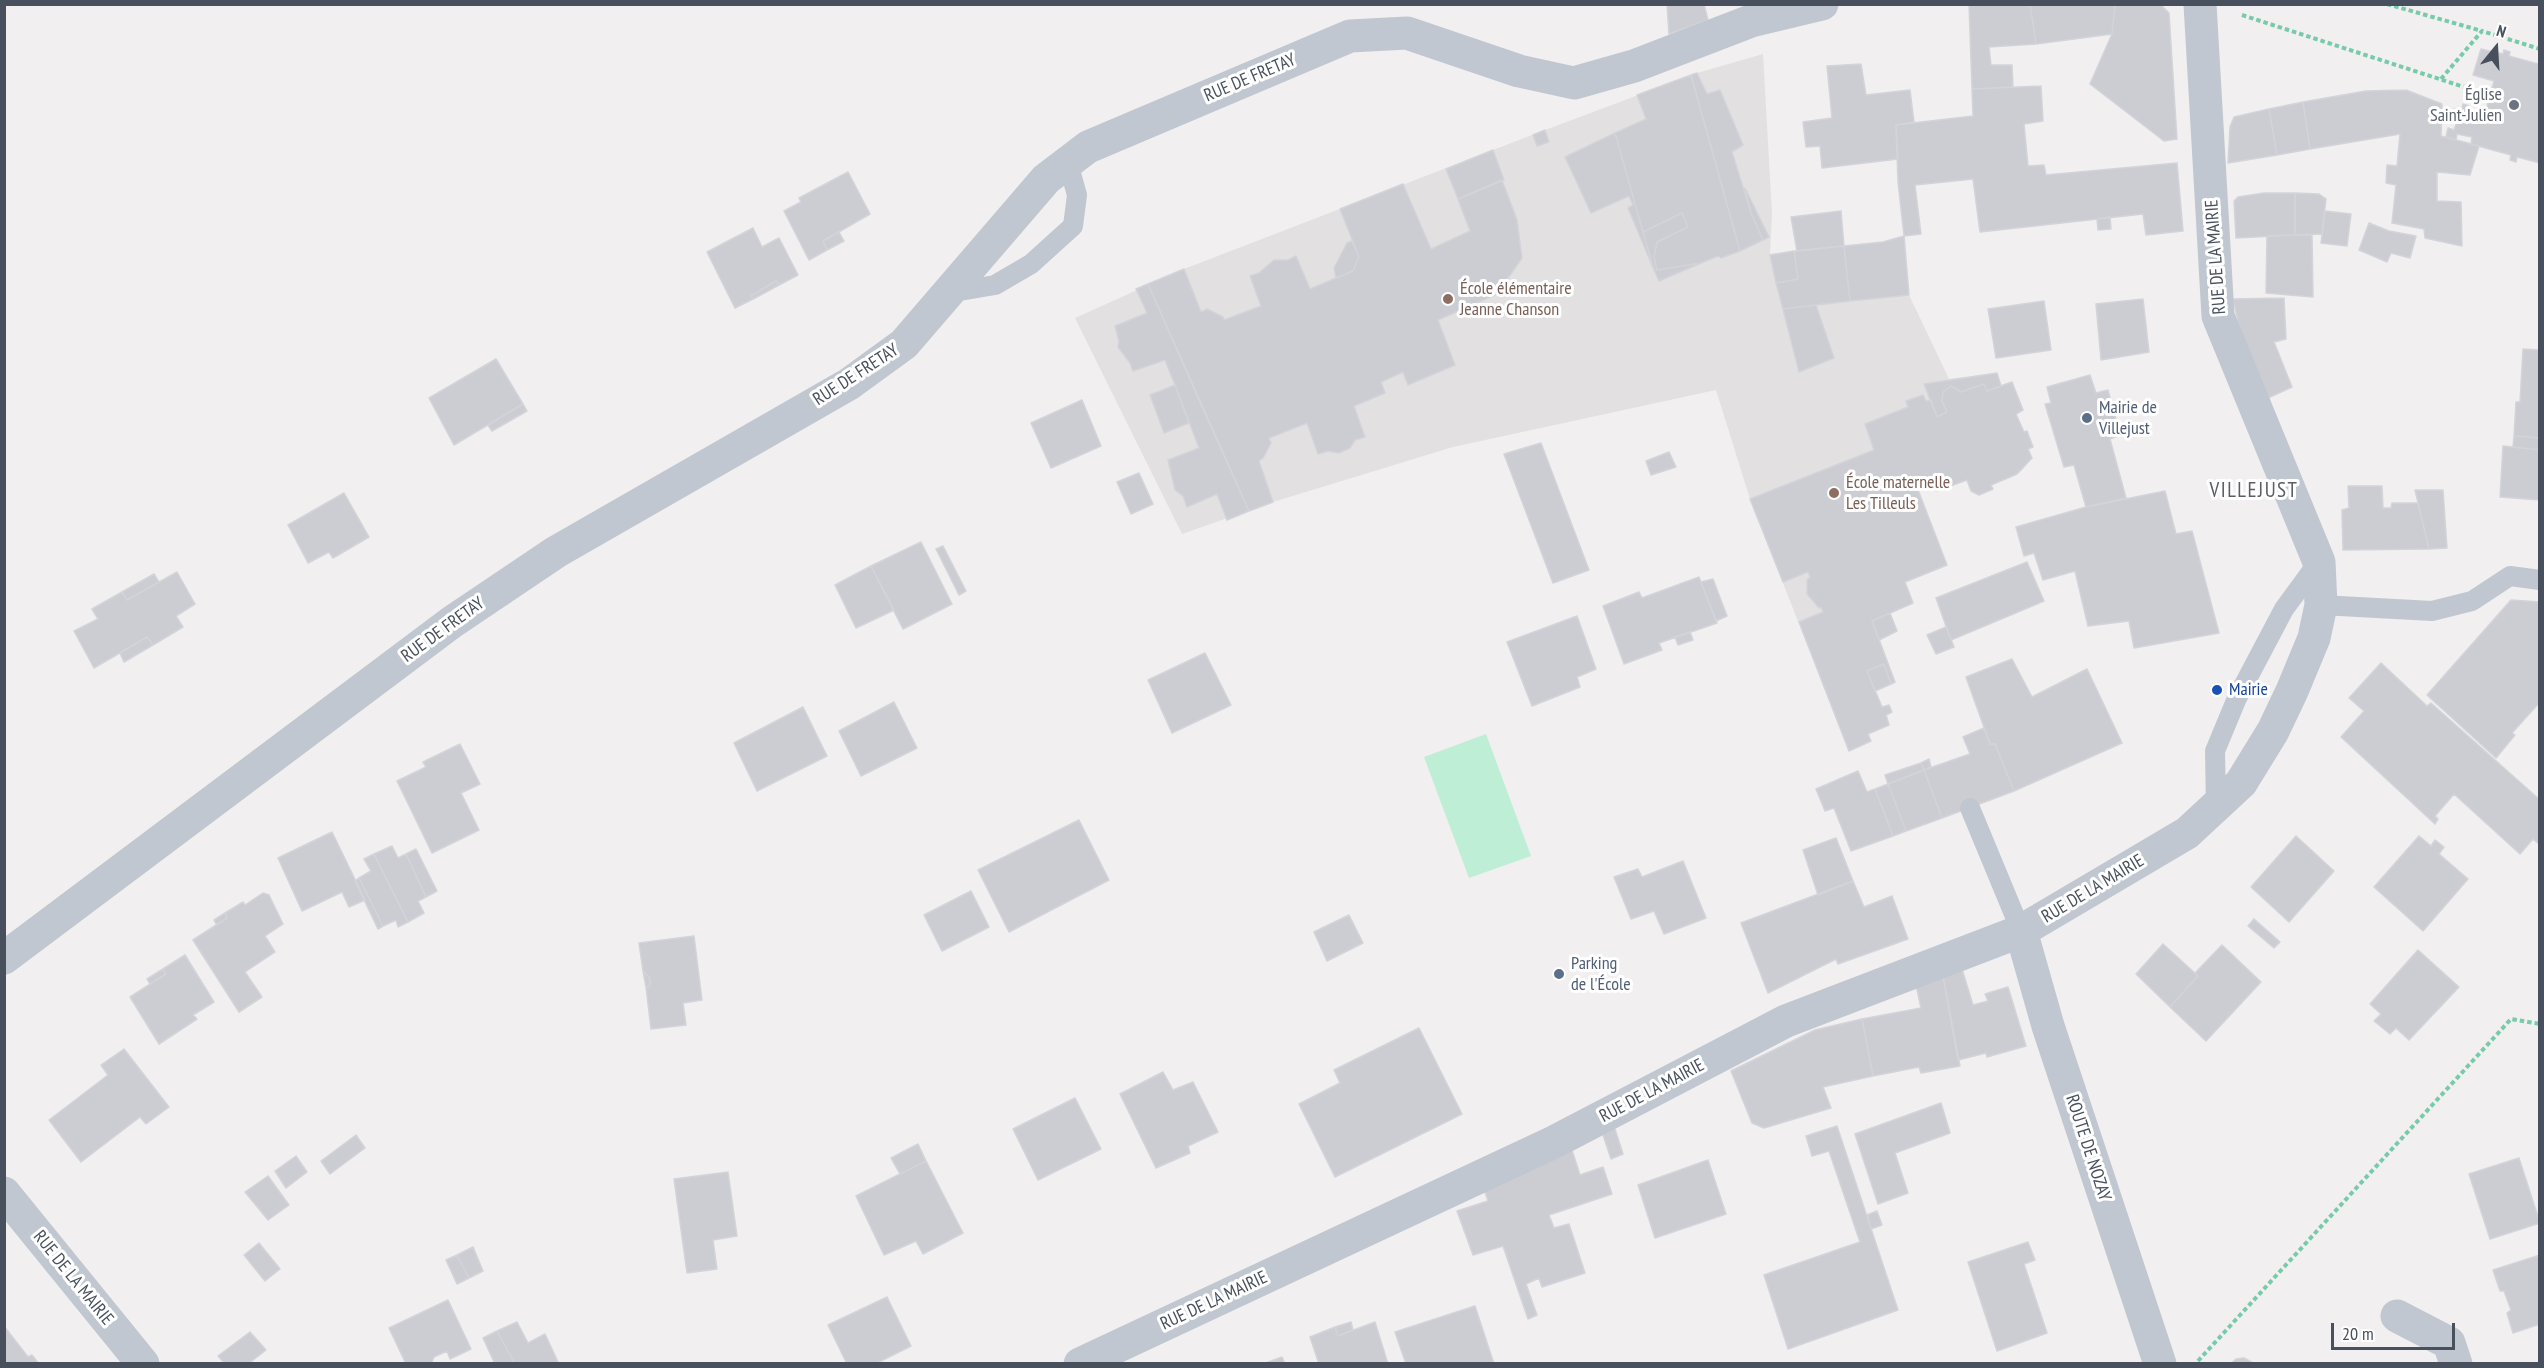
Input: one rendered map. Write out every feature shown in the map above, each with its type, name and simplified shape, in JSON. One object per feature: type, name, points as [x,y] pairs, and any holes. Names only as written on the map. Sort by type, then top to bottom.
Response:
[{"type":"street","name":"RUE DE FRETAY","points":[[4,958],[462,615],[556,552],[849,384],[904,344],[1046,179],[1088,147],[1350,36],[1407,33],[1520,70],[1574,83],[1634,66],[1751,21],[1822,4]]},
{"type":"street","name":"RUE DE LA MAIRIE","points":[[1080,1364],[1554,1142],[1786,1021],[2021,931],[2187,833],[2241,783],[2273,731],[2314,638],[2321,605],[2319,562],[2217,316],[2200,4]]},
{"type":"street","name":"ROUTE DE NOZAY","points":[[2021,931],[2048,1026],[2160,1364]]},
{"type":"street","name":"RUE DE LA MAIRIE","points":[[4,1193],[143,1364]]},
{"type":"street","points":[[2397,1316],[2449,1342],[2456,1364]]},
{"type":"lane","points":[[948,293],[994,285],[1031,264],[1073,226],[1077,195],[1068,163]]},
{"type":"lane","points":[[2216,807],[2215,751],[2237,698],[2284,609],[2319,562]]},
{"type":"lane","points":[[2321,605],[2432,611],[2472,602],[2510,576],[2540,580]]},
{"type":"lane","points":[[1970,808],[2021,931]]},
{"type":"path","points":[[2387,4],[2540,49]]},
{"type":"path","points":[[2242,15],[2464,87]]},
{"type":"path","points":[[2441,79],[2482,31]]},
{"type":"path","points":[[2195,1364],[2511,1019],[2540,1024]]},
{"type":"shaded area","name":"École élémentaire Jeanne Chanson","points":[[1763,54],[1772,214],[1770,254],[1883,242],[1904,236],[1909,295],[1949,379],[1997,373],[2001,385],[2012,382],[2023,410],[2016,414],[2023,432],[2027,431],[2033,447],[2029,449],[2032,458],[2022,470],[2010,478],[1991,485],[1993,489],[1979,495],[1971,491],[1967,480],[1936,491],[1930,476],[1915,482],[1947,565],[1905,582],[1913,603],[1890,613],[1897,631],[1880,640],[1895,682],[1875,691],[1882,707],[1889,705],[1892,712],[1886,716],[1889,725],[1868,733],[1871,741],[1849,751],[1750,499],[1716,390],[1453,447],[1273,502],[1182,534],[1075,318],[1184,269],[1545,130],[1697,73]]},
{"type":"green space","points":[[1486,734],[1531,856],[1469,878],[1424,757]]},
{"type":"building","points":[[1667,4],[1704,4],[1708,20],[1669,34]]},
{"type":"building","points":[[1969,4],[2030,4],[2036,44],[1989,47],[1991,65],[2012,65],[2013,87],[1972,89]]},
{"type":"building","points":[[2030,4],[2115,4],[2112,34],[2036,44]]},
{"type":"building","points":[[2115,4],[2160,4],[2169,13],[2177,139],[2164,141],[2090,84],[2112,34]]},
{"type":"building","name":"Église Saint-Julien","points":[[2481,49],[2503,54],[2504,50],[2510,52],[2509,56],[2538,64],[2540,60],[2540,163],[2517,157],[2516,162],[2510,160],[2511,155],[2471,144],[2472,137],[2457,134],[2456,140],[2446,137],[2448,128],[2454,130],[2458,118],[2452,116],[2454,109],[2461,111],[2463,104],[2469,106],[2467,112],[2484,117],[2494,81],[2473,75]]},
{"type":"building","points":[[1861,64],[1866,95],[1910,90],[1914,122],[1896,125],[1898,159],[1822,168],[1820,146],[1806,147],[1803,122],[1832,118],[1827,66]]},
{"type":"building","points":[[1697,73],[1707,94],[1720,90],[1743,145],[1732,152],[1751,213],[1763,240],[1740,251],[1691,75]]},
{"type":"building","points":[[1691,75],[1740,251],[1701,263],[1657,270],[1654,257],[1657,242],[1688,227],[1682,213],[1643,232],[1615,133],[1646,119],[1637,95]]},
{"type":"building","points":[[2041,86],[2043,121],[2024,124],[2028,166],[2044,165],[2046,175],[2177,163],[2183,231],[2146,235],[2143,214],[1980,232],[1973,179],[1915,185],[1921,234],[1904,236],[1898,182],[1896,125],[1973,116],[1972,89]]},
{"type":"building","points":[[2406,90],[2442,104],[2441,136],[2479,146],[2470,175],[2437,172],[2437,201],[2461,202],[2462,246],[2425,238],[2424,229],[2392,223],[2396,185],[2386,183],[2387,165],[2397,166],[2400,134],[2310,149],[2303,102],[2366,91]]},
{"type":"building","points":[[2303,102],[2310,149],[2277,155],[2269,109]]},
{"type":"building","points":[[2269,109],[2277,155],[2228,163],[2230,127],[2234,117]]},
{"type":"building","points":[[1545,130],[1549,142],[1537,146],[1533,135]]},
{"type":"building","points":[[1615,133],[1654,270],[1628,208],[1633,205],[1629,196],[1591,213],[1565,157]]},
{"type":"building","points":[[1493,150],[1504,180],[1458,199],[1446,169]]},
{"type":"building","points":[[848,172],[870,214],[823,241],[827,250],[809,260],[784,211],[801,202],[799,198]]},
{"type":"building","points":[[1502,180],[1517,220],[1522,258],[1497,294],[1438,320],[1455,365],[1408,385],[1403,372],[1381,382],[1385,393],[1354,406],[1365,437],[1355,440],[1350,448],[1339,453],[1328,451],[1318,454],[1307,423],[1269,438],[1271,443],[1259,461],[1273,502],[1249,511],[1148,284],[1184,269],[1201,312],[1207,309],[1223,317],[1224,320],[1261,306],[1250,276],[1259,273],[1274,260],[1288,260],[1296,256],[1310,289],[1353,271],[1359,257],[1340,209],[1403,184],[1431,249],[1470,231],[1458,199]]},
{"type":"building","points":[[1745,188],[1769,237],[1763,240],[1751,213]]},
{"type":"building","points":[[2264,193],[2295,193],[2295,235],[2236,238],[2234,201],[2238,197]]},
{"type":"building","points":[[2295,193],[2319,194],[2326,199],[2322,234],[2295,235]]},
{"type":"building","points":[[1841,211],[1844,246],[1797,251],[1791,217]]},
{"type":"building","points":[[2325,211],[2351,214],[2347,246],[2321,243]]},
{"type":"building","points":[[1682,213],[1688,227],[1657,242],[1654,257],[1657,270],[1654,270],[1643,232]]},
{"type":"building","points":[[2110,217],[2111,229],[2098,230],[2097,219]]},
{"type":"building","points":[[2369,223],[2389,231],[2416,236],[2410,258],[2391,253],[2387,262],[2359,250]]},
{"type":"building","points":[[753,228],[762,247],[779,238],[798,275],[779,285],[776,281],[751,296],[753,299],[735,308],[707,252]]},
{"type":"building","points":[[839,232],[844,241],[827,250],[823,241]]},
{"type":"building","points":[[2312,235],[2313,297],[2266,293],[2267,236]]},
{"type":"building","points":[[1904,236],[1909,295],[1850,301],[1844,246],[1883,242]]},
{"type":"building","points":[[1352,241],[1359,257],[1353,271],[1336,278],[1334,268],[1347,243]]},
{"type":"building","points":[[1844,246],[1850,301],[1783,309],[1776,283],[1798,279],[1794,251]]},
{"type":"building","points":[[1794,251],[1798,279],[1776,283],[1770,255]]},
{"type":"building","points":[[1701,263],[1659,281],[1654,270],[1657,270]]},
{"type":"building","points":[[776,281],[779,285],[753,299],[751,296]]},
{"type":"building","points":[[1148,284],[1249,511],[1227,520],[1217,494],[1187,507],[1183,496],[1175,490],[1168,460],[1199,448],[1165,360],[1133,371],[1118,347],[1119,341],[1115,326],[1147,313],[1136,289]]},
{"type":"building","points":[[2284,298],[2286,339],[2274,342],[2292,387],[2268,398],[2243,343],[2233,299]]},
{"type":"building","points":[[2143,299],[2149,352],[2101,360],[2096,304]]},
{"type":"building","points":[[2044,301],[2051,350],[1996,358],[1988,309]]},
{"type":"building","points":[[1816,305],[1834,358],[1799,372],[1783,309]]},
{"type":"building","points":[[2523,349],[2540,350],[2540,438],[2514,436],[2516,402],[2520,402]]},
{"type":"building","points":[[496,359],[523,404],[454,445],[429,398]]},
{"type":"building","points":[[1997,373],[2001,386],[1987,391],[1984,384],[1961,392],[1951,386],[1943,392],[1942,401],[1947,412],[1937,417],[1924,384]]},
{"type":"building","points":[[2090,375],[2096,393],[2108,390],[2120,435],[2110,439],[2126,498],[2086,507],[2074,465],[2064,467],[2045,404],[2051,403],[2047,387]]},
{"type":"building","points":[[2012,382],[2023,410],[2016,414],[2024,432],[2027,431],[2033,447],[2028,449],[2032,458],[2017,474],[1991,485],[1993,489],[1979,495],[1971,491],[1967,480],[1936,491],[1930,476],[1915,482],[1947,565],[1905,582],[1913,603],[1872,621],[1895,682],[1891,684],[1884,664],[1867,671],[1882,707],[1889,705],[1892,712],[1886,715],[1889,725],[1868,734],[1871,741],[1849,751],[1799,622],[1823,612],[1821,607],[1819,608],[1807,594],[1807,580],[1810,577],[1808,572],[1783,582],[1750,499],[1874,450],[1865,424],[1908,407],[1906,401],[1923,395],[1926,401],[1931,400],[1937,417],[1947,412],[1942,401],[1943,392],[1951,386],[1961,392],[1984,384],[1987,391]]},
{"type":"building","points":[[1175,385],[1189,423],[1164,433],[1150,395]]},
{"type":"building","points":[[1082,400],[1101,446],[1051,468],[1031,423]]},
{"type":"building","points":[[523,404],[527,411],[492,431],[488,425]]},
{"type":"building","points":[[2514,436],[2540,438],[2540,450],[2513,447]]},
{"type":"building","points":[[1541,443],[1589,570],[1553,583],[1504,454]]},
{"type":"building","points":[[2503,446],[2540,450],[2540,500],[2500,497]]},
{"type":"building","points":[[1669,452],[1676,467],[1651,475],[1646,461]]},
{"type":"building","points":[[1139,473],[1153,504],[1131,514],[1117,482]]},
{"type":"building","points":[[2348,486],[2382,486],[2383,508],[2391,508],[2392,503],[2418,503],[2429,549],[2343,550],[2342,510],[2349,508]]},
{"type":"building","points":[[2415,490],[2443,490],[2447,548],[2429,549]]},
{"type":"building","points":[[2165,491],[2176,534],[2192,531],[2219,633],[2134,648],[2129,621],[2088,626],[2075,571],[2043,580],[2034,553],[2024,556],[2016,527],[2086,507]]},
{"type":"building","points":[[344,493],[369,537],[333,558],[329,552],[308,563],[288,525]]},
{"type":"building","points":[[921,542],[952,604],[903,629],[871,566]]},
{"type":"building","points":[[943,546],[966,591],[959,595],[936,549]]},
{"type":"building","points":[[2027,562],[2044,601],[1951,640],[1936,598]]},
{"type":"building","points":[[871,566],[894,610],[856,628],[835,585]]},
{"type":"building","points":[[177,572],[195,604],[176,616],[183,627],[153,645],[147,637],[94,668],[74,631],[98,619],[92,609],[122,592],[127,600]]},
{"type":"building","points":[[154,574],[159,582],[127,600],[122,592]]},
{"type":"building","points":[[1699,577],[1717,623],[1659,643],[1662,650],[1624,664],[1603,606],[1639,592],[1642,598]]},
{"type":"building","points":[[1713,579],[1727,616],[1716,621],[1701,582]]},
{"type":"building","points":[[2511,600],[2540,602],[2540,702],[2512,733],[2515,735],[2496,758],[2427,695]]},
{"type":"building","points":[[1890,613],[1897,631],[1879,640],[1872,621]]},
{"type":"building","points":[[1577,616],[1596,669],[1577,677],[1580,687],[1532,706],[1507,642]]},
{"type":"building","points":[[1946,627],[1954,647],[1936,654],[1927,635]]},
{"type":"building","points":[[1690,632],[1693,640],[1678,645],[1675,637]]},
{"type":"building","points":[[147,637],[153,645],[124,662],[120,653]]},
{"type":"building","points":[[1205,653],[1231,705],[1172,733],[1148,680]]},
{"type":"building","points":[[2012,659],[2032,697],[2087,669],[2122,743],[2014,791],[1995,744],[1990,744],[1966,677]]},
{"type":"building","points":[[2381,663],[2427,706],[2431,703],[2540,800],[2540,845],[2533,839],[2520,854],[2454,794],[2435,816],[2438,819],[2435,824],[2341,737],[2364,711],[2349,698]]},
{"type":"building","points":[[1884,664],[1891,684],[1875,691],[1867,671]]},
{"type":"building","points":[[894,702],[917,748],[861,776],[839,731]]},
{"type":"building","points":[[803,707],[827,756],[757,791],[734,743]]},
{"type":"building","points":[[1984,728],[1990,744],[1995,744],[2014,791],[1942,818],[1924,770],[1970,754],[1963,737]]},
{"type":"building","points":[[460,744],[480,784],[461,793],[479,830],[432,853],[397,781],[426,767],[423,762]]},
{"type":"building","points":[[1929,759],[1931,767],[1924,770],[1921,763]]},
{"type":"building","points":[[1921,763],[1924,770],[1888,784],[1885,775]]},
{"type":"building","points":[[1924,770],[1942,818],[1906,831],[1888,784]]},
{"type":"building","points":[[1858,771],[1867,792],[1875,789],[1893,836],[1851,851],[1834,808],[1825,811],[1816,789]]},
{"type":"building","points":[[1888,784],[1906,831],[1893,836],[1875,789]]},
{"type":"building","points":[[1079,820],[1109,880],[1009,932],[978,870]]},
{"type":"building","points":[[332,832],[365,900],[349,907],[342,892],[302,911],[278,858]]},
{"type":"building","points":[[2296,836],[2334,871],[2289,922],[2251,887]]},
{"type":"building","points":[[2419,836],[2431,846],[2435,840],[2444,847],[2439,854],[2468,879],[2423,931],[2374,887]]},
{"type":"building","points":[[1836,838],[1853,881],[1818,895],[1803,850]]},
{"type":"building","points":[[392,846],[398,858],[406,854],[426,897],[418,901],[424,913],[408,922],[374,854]]},
{"type":"building","points":[[416,849],[437,891],[426,897],[406,854]]},
{"type":"building","points":[[374,854],[408,922],[398,927],[396,920],[383,926],[359,878],[371,871],[364,859]]},
{"type":"building","points":[[1683,861],[1706,918],[1664,934],[1654,911],[1631,919],[1614,877],[1638,869],[1642,877]]},
{"type":"building","points":[[359,878],[383,926],[378,929],[355,881]]},
{"type":"building","points":[[1853,881],[1864,907],[1892,896],[1908,939],[1838,964],[1836,959],[1768,993],[1741,923]]},
{"type":"building","points":[[971,891],[989,927],[942,951],[924,915]]},
{"type":"building","points":[[263,893],[269,895],[283,924],[265,936],[275,952],[245,972],[262,997],[239,1012],[193,940],[227,918],[225,913],[243,902],[245,905]]},
{"type":"building","points":[[225,913],[227,918],[217,925],[214,920]]},
{"type":"building","points":[[1349,915],[1363,943],[1327,961],[1314,932]]},
{"type":"building","points":[[2254,919],[2280,942],[2274,948],[2248,926]]},
{"type":"building","points":[[694,936],[702,1000],[683,1003],[686,1025],[651,1029],[646,987],[650,986],[650,978],[643,971],[639,943]]},
{"type":"building","points":[[2163,944],[2198,976],[2170,1007],[2136,974]]},
{"type":"building","points":[[2222,945],[2261,982],[2206,1041],[2170,1007],[2198,976],[2195,973]]},
{"type":"building","points":[[2418,950],[2459,987],[2409,1040],[2396,1028],[2390,1034],[2374,1021],[2381,1014],[2370,1004]]},
{"type":"building","points":[[185,955],[214,1002],[193,1015],[197,1019],[159,1044],[130,997],[166,974],[163,969]]},
{"type":"building","points":[[163,969],[166,974],[150,984],[147,979]]},
{"type":"building","points":[[1962,969],[1973,1005],[1988,1001],[1985,994],[2008,987],[2026,1046],[1987,1057],[1986,1053],[1958,1060],[1943,976]]},
{"type":"building","points":[[643,971],[650,978],[650,986],[646,987]]},
{"type":"building","points":[[1943,976],[1960,1066],[1921,1073],[1919,1067],[1873,1076],[1862,1019],[1921,1008],[1916,985]]},
{"type":"building","points":[[1862,1019],[1873,1076],[1823,1087],[1831,1108],[1764,1128],[1752,1123],[1731,1071],[1815,1030]]},
{"type":"building","points":[[1419,1028],[1462,1114],[1335,1177],[1299,1104],[1340,1083],[1334,1070]]},
{"type":"building","points":[[124,1049],[169,1107],[146,1124],[140,1117],[81,1162],[49,1120],[108,1075],[101,1065]]},
{"type":"building","points":[[1163,1072],[1173,1090],[1193,1082],[1218,1132],[1188,1146],[1190,1153],[1156,1168],[1120,1094]]},
{"type":"building","points":[[1075,1098],[1101,1149],[1038,1180],[1013,1129]]},
{"type":"building","points":[[1941,1103],[1950,1133],[1895,1153],[1908,1193],[1878,1204],[1855,1134]]},
{"type":"building","points":[[1614,1126],[1623,1154],[1611,1159],[1602,1132]]},
{"type":"building","points":[[1837,1126],[1898,1310],[1788,1349],[1764,1275],[1860,1242],[1829,1151],[1812,1156],[1806,1136]]},
{"type":"building","points":[[356,1135],[365,1148],[330,1174],[321,1161]]},
{"type":"building","points":[[918,1144],[926,1161],[900,1174],[891,1158]]},
{"type":"building","points":[[1571,1147],[1580,1175],[1603,1167],[1612,1194],[1549,1215],[1554,1228],[1569,1224],[1585,1273],[1542,1287],[1539,1278],[1526,1284],[1537,1315],[1528,1319],[1503,1246],[1473,1255],[1457,1211],[1488,1201],[1484,1189]]},
{"type":"building","points":[[296,1156],[307,1172],[286,1188],[275,1171]]},
{"type":"building","points":[[2519,1158],[2540,1223],[2490,1239],[2469,1174]]},
{"type":"building","points":[[1708,1160],[1726,1214],[1655,1238],[1638,1185]]},
{"type":"building","points":[[926,1161],[963,1233],[923,1254],[916,1241],[884,1255],[856,1196]]},
{"type":"building","points":[[728,1172],[737,1236],[713,1240],[717,1269],[687,1273],[674,1179]]},
{"type":"building","points":[[268,1176],[289,1205],[268,1220],[245,1192]]},
{"type":"building","points":[[1877,1211],[1882,1225],[1871,1229],[1867,1215]]},
{"type":"building","points":[[2028,1242],[2035,1260],[2024,1264],[2047,1333],[1997,1351],[1968,1262]]},
{"type":"building","points":[[259,1243],[280,1269],[265,1281],[244,1255]]},
{"type":"building","points":[[473,1247],[483,1271],[469,1278],[457,1255]]},
{"type":"building","points":[[457,1255],[469,1278],[457,1284],[446,1260]]},
{"type":"building","points":[[2540,1255],[2540,1324],[2513,1333],[2507,1313],[2511,1310],[2504,1291],[2500,1291],[2493,1270]]},
{"type":"building","points":[[887,1297],[911,1346],[875,1364],[847,1364],[828,1325]]},
{"type":"building","points":[[448,1300],[471,1349],[450,1359],[447,1351],[434,1357],[431,1364],[406,1364],[389,1328]]},
{"type":"building","points":[[1475,1306],[1494,1364],[1406,1364],[1395,1332]]},
{"type":"building","points":[[517,1322],[528,1343],[545,1334],[559,1364],[515,1364],[497,1331]]},
{"type":"building","points":[[1351,1322],[1353,1330],[1338,1336],[1335,1327]]},
{"type":"building","points":[[1375,1322],[1388,1364],[1319,1364],[1310,1337],[1335,1327],[1338,1336]]},
{"type":"building","points":[[4,1326],[28,1357],[32,1355],[39,1364],[4,1364]]},
{"type":"building","points":[[497,1331],[515,1364],[495,1364],[483,1338]]},
{"type":"building","points":[[250,1332],[266,1350],[248,1364],[225,1364],[218,1356]]},
{"type":"building","points":[[1282,1357],[1285,1364],[1263,1364]]},
{"type":"building","points":[[2244,1358],[2255,1364],[2230,1364],[2236,1359]]},
{"type":"place","name":"Église Saint-Julien","points":[[2514,105]]},
{"type":"place","name":"École élémentaire Jeanne Chanson","points":[[1448,299]]},
{"type":"place","name":"Mairie de Villejust","points":[[2087,418]]},
{"type":"place","name":"École maternelle Les Tilleuls","points":[[1834,493]]},
{"type":"place","name":"Mairie","points":[[2217,690]]},
{"type":"place","name":"Parking de l'École","points":[[1559,974]]},
{"type":"district","name":"VILLEJUST","points":[[2254,491]]}]
